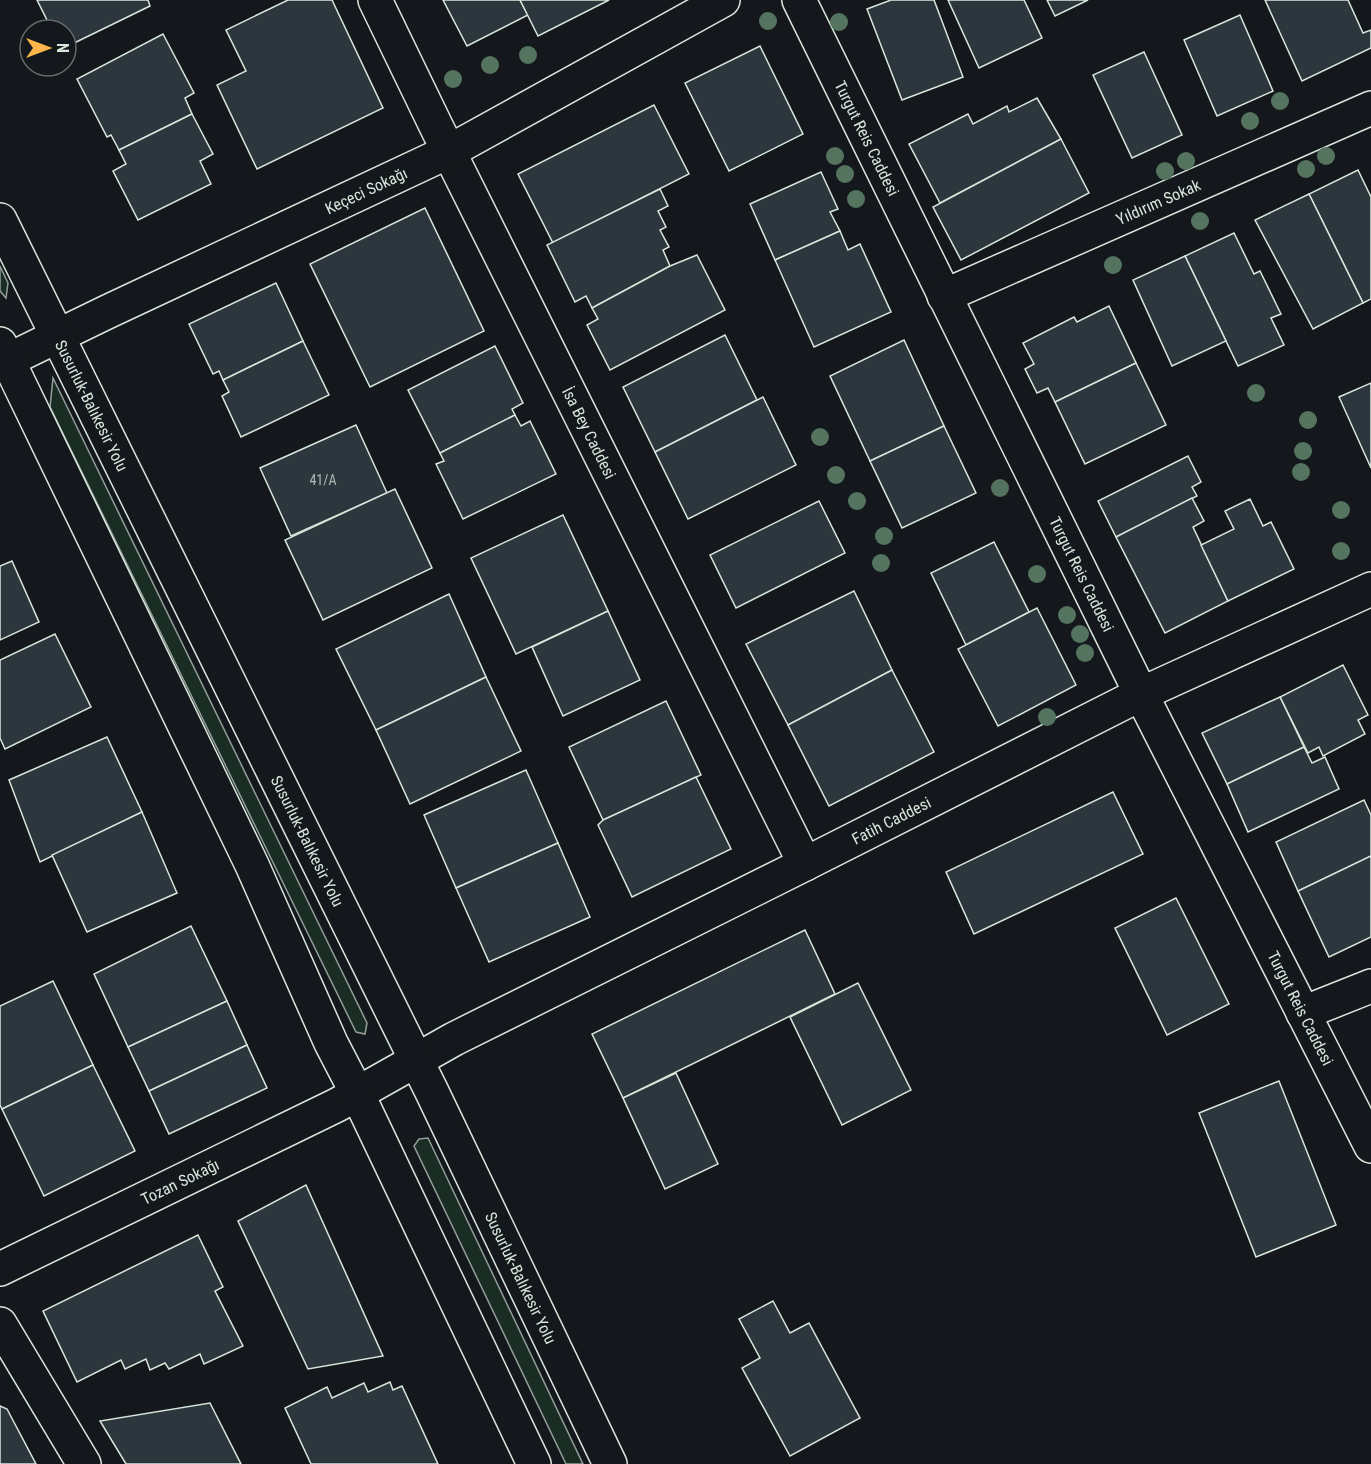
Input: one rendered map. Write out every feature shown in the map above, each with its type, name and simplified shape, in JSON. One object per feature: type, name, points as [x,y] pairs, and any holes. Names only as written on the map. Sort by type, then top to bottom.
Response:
[{"type":"main road","name":"İsa Bey Caddesi","points":[[375,0],[805,864]]},
{"type":"main road","name":"Keçeci Sokağı","points":[[3,356],[58,336],[450,151],[723,0]]},
{"type":"main road","name":"Turgut Reis Caddesi","points":[[799,0],[1141,694],[1371,1146]]},
{"type":"main road","name":"Yıldırım Sokak","points":[[944,296],[1371,108]]},
{"type":"main road","name":"Susurluk-Balıkesir Yolu","points":[[0,220],[416,1060],[610,1464]]},
{"type":"main road","points":[[3,356],[247,855],[331,1042],[534,1464]]},
{"type":"main road","name":"Fatih Caddesi","points":[[416,1060],[1141,694],[1371,589]]},
{"type":"main road","points":[[1303,1013],[1371,986]]},
{"type":"main road","name":"Tozan Sokağı","points":[[3,1260],[358,1095],[416,1060]]},
{"type":"main road","points":[[0,1324],[84,1464]]},
{"type":"green space","points":[[0,266],[8,283],[6,298],[0,291]]},
{"type":"green space","points":[[53,378],[367,1023],[365,1034],[356,1032],[50,407]]},
{"type":"green space","points":[[428,1138],[583,1464],[566,1464],[414,1146],[419,1139]]},
{"type":"building","points":[[37,0],[148,0],[150,6],[78,41],[78,18],[46,18]]},
{"type":"building","points":[[288,0],[332,0],[383,108],[257,169],[217,85],[246,71],[226,30]]},
{"type":"building","points":[[443,0],[520,0],[528,15],[467,46]]},
{"type":"building","points":[[520,0],[609,0],[538,36]]},
{"type":"building","points":[[891,0],[934,0],[963,77],[902,100],[867,9]]},
{"type":"building","points":[[948,0],[1024,0],[1042,38],[979,68]]},
{"type":"building","points":[[1047,0],[1088,0],[1055,16]]},
{"type":"building","points":[[1265,0],[1348,0],[1363,33],[1371,30],[1371,48],[1302,81]]},
{"type":"building","points":[[1240,15],[1273,91],[1217,116],[1184,40]]},
{"type":"building","points":[[163,34],[194,93],[185,98],[192,114],[119,150],[111,135],[107,137],[77,79]]},
{"type":"building","points":[[760,46],[803,134],[729,171],[685,83]]},
{"type":"building","points":[[1144,52],[1182,135],[1132,158],[1093,75]]},
{"type":"building","points":[[1037,98],[1061,139],[940,203],[909,144],[968,114],[973,124],[1007,106],[1009,112]]},
{"type":"building","points":[[654,105],[689,174],[553,243],[518,174]]},
{"type":"building","points":[[192,114],[213,154],[200,161],[211,184],[138,220],[113,171],[126,164],[119,150]]},
{"type":"building","points":[[1061,139],[1089,193],[961,260],[933,207]]},
{"type":"building","points":[[1358,170],[1371,197],[1371,299],[1363,303],[1309,194]]},
{"type":"building","points":[[821,172],[838,209],[830,212],[840,231],[775,260],[750,204]]},
{"type":"building","points":[[660,189],[668,206],[658,211],[666,227],[660,230],[669,247],[663,250],[670,266],[592,308],[586,296],[575,302],[547,245]]},
{"type":"building","points":[[1309,194],[1363,303],[1313,329],[1255,220]]},
{"type":"building","points":[[425,208],[484,331],[370,387],[310,264]]},
{"type":"building","points":[[840,231],[848,250],[860,244],[891,312],[814,347],[775,260]]},
{"type":"building","points":[[1234,233],[1254,274],[1260,271],[1281,314],[1271,318],[1284,345],[1238,366],[1185,256]]},
{"type":"building","points":[[697,255],[725,310],[610,370],[587,325],[598,319],[592,308],[670,266]]},
{"type":"building","points":[[1185,256],[1226,341],[1172,366],[1133,280]]},
{"type":"building","points":[[276,283],[303,341],[223,380],[219,371],[213,374],[189,324]]},
{"type":"building","points":[[1109,306],[1136,363],[1055,402],[1048,388],[1037,393],[1025,369],[1034,364],[1023,343],[1074,317],[1077,322]]},
{"type":"building","points":[[725,335],[757,400],[655,452],[623,387]]},
{"type":"building","points":[[904,340],[944,426],[870,461],[830,376]]},
{"type":"building","points":[[303,341],[329,395],[241,437],[222,396],[229,392],[223,380]]},
{"type":"building","points":[[495,346],[523,403],[512,409],[515,415],[440,453],[408,390]]},
{"type":"building","points":[[1136,363],[1166,425],[1085,464],[1055,402]]},
{"type":"building","points":[[1371,383],[1371,468],[1339,397]]},
{"type":"building","points":[[763,397],[796,465],[688,519],[655,452]]},
{"type":"building","points":[[515,415],[521,426],[530,421],[556,474],[463,519],[436,464],[444,461],[440,453]]},
{"type":"building","points":[[356,425],[387,493],[291,536],[260,468]]},
{"type":"building","points":[[944,426],[976,493],[902,528],[870,461]]},
{"type":"building","points":[[1188,456],[1201,482],[1192,487],[1197,496],[1116,537],[1098,501]]},
{"type":"building","points":[[395,489],[432,568],[323,620],[285,540]]},
{"type":"building","points":[[1192,498],[1204,521],[1193,527],[1228,601],[1165,633],[1116,537]]},
{"type":"building","points":[[1250,499],[1263,526],[1271,522],[1294,569],[1228,601],[1201,545],[1234,529],[1225,511]]},
{"type":"building","points":[[819,501],[845,553],[736,608],[710,555]]},
{"type":"building","points":[[563,515],[608,611],[516,654],[471,558]]},
{"type":"building","points":[[994,542],[1029,612],[966,645],[931,573]]},
{"type":"building","points":[[12,561],[39,622],[0,640],[0,566]]},
{"type":"building","points":[[854,591],[892,670],[788,725],[746,644]]},
{"type":"building","points":[[449,594],[486,677],[376,730],[336,649]]},
{"type":"building","points":[[1037,608],[1076,685],[998,726],[958,649]]},
{"type":"building","points":[[608,611],[640,680],[563,716],[532,647]]},
{"type":"building","points":[[55,634],[91,707],[5,749],[0,738],[0,660]]},
{"type":"building","points":[[1343,665],[1368,715],[1358,720],[1365,734],[1323,756],[1319,747],[1308,753],[1280,697]]},
{"type":"building","points":[[892,670],[934,752],[829,806],[788,725]]},
{"type":"building","points":[[486,677],[521,751],[410,804],[376,730]]},
{"type":"building","points":[[1280,697],[1304,747],[1227,784],[1202,733]]},
{"type":"building","points":[[666,701],[701,775],[603,820],[569,747]]},
{"type":"building","points":[[107,737],[142,812],[40,862],[9,780]]},
{"type":"building","points":[[1304,747],[1312,763],[1325,757],[1339,789],[1248,832],[1227,784]]},
{"type":"building","points":[[526,770],[558,843],[456,888],[424,815]]},
{"type":"building","points":[[696,777],[731,849],[632,897],[598,825],[603,820]]},
{"type":"building","points":[[1113,792],[1143,854],[974,934],[946,872]]},
{"type":"building","points":[[1364,800],[1371,815],[1371,856],[1298,891],[1276,842]]},
{"type":"building","points":[[142,812],[177,893],[87,932],[52,855]]},
{"type":"building","points":[[558,843],[590,917],[489,962],[456,888]]},
{"type":"building","points":[[1371,856],[1371,937],[1329,957],[1298,891]]},
{"type":"building","points":[[1176,898],[1229,1004],[1167,1035],[1115,928]]},
{"type":"building","points":[[191,926],[227,1001],[128,1047],[94,974]]},
{"type":"building","points":[[805,930],[835,994],[623,1098],[592,1034]]},
{"type":"building","points":[[53,981],[93,1065],[2,1109],[0,1105],[0,1006]]},
{"type":"building","points":[[858,983],[911,1090],[842,1125],[790,1017]]},
{"type":"building","points":[[227,1001],[247,1045],[149,1091],[128,1047]]},
{"type":"building","points":[[247,1045],[267,1088],[169,1134],[149,1091]]},
{"type":"building","points":[[93,1065],[135,1151],[44,1196],[2,1109]]},
{"type":"building","points":[[676,1073],[718,1164],[665,1189],[623,1098]]},
{"type":"building","points":[[1279,1081],[1336,1225],[1256,1257],[1199,1113]]},
{"type":"building","points":[[306,1185],[383,1356],[308,1369],[238,1221]]},
{"type":"building","points":[[198,1235],[223,1287],[215,1291],[243,1346],[204,1364],[200,1354],[169,1369],[165,1363],[150,1370],[146,1359],[125,1369],[121,1360],[77,1382],[43,1311]]},
{"type":"building","points":[[773,1301],[790,1333],[809,1323],[860,1418],[790,1456],[742,1368],[760,1358],[739,1319]]},
{"type":"building","points":[[390,1382],[393,1390],[402,1386],[438,1464],[311,1464],[285,1408],[327,1387],[332,1398],[364,1383],[368,1392]]},
{"type":"building","points":[[210,1403],[241,1464],[126,1464],[100,1421]]},
{"type":"building","points":[[0,1406],[7,1409],[36,1464],[0,1464]]}]
